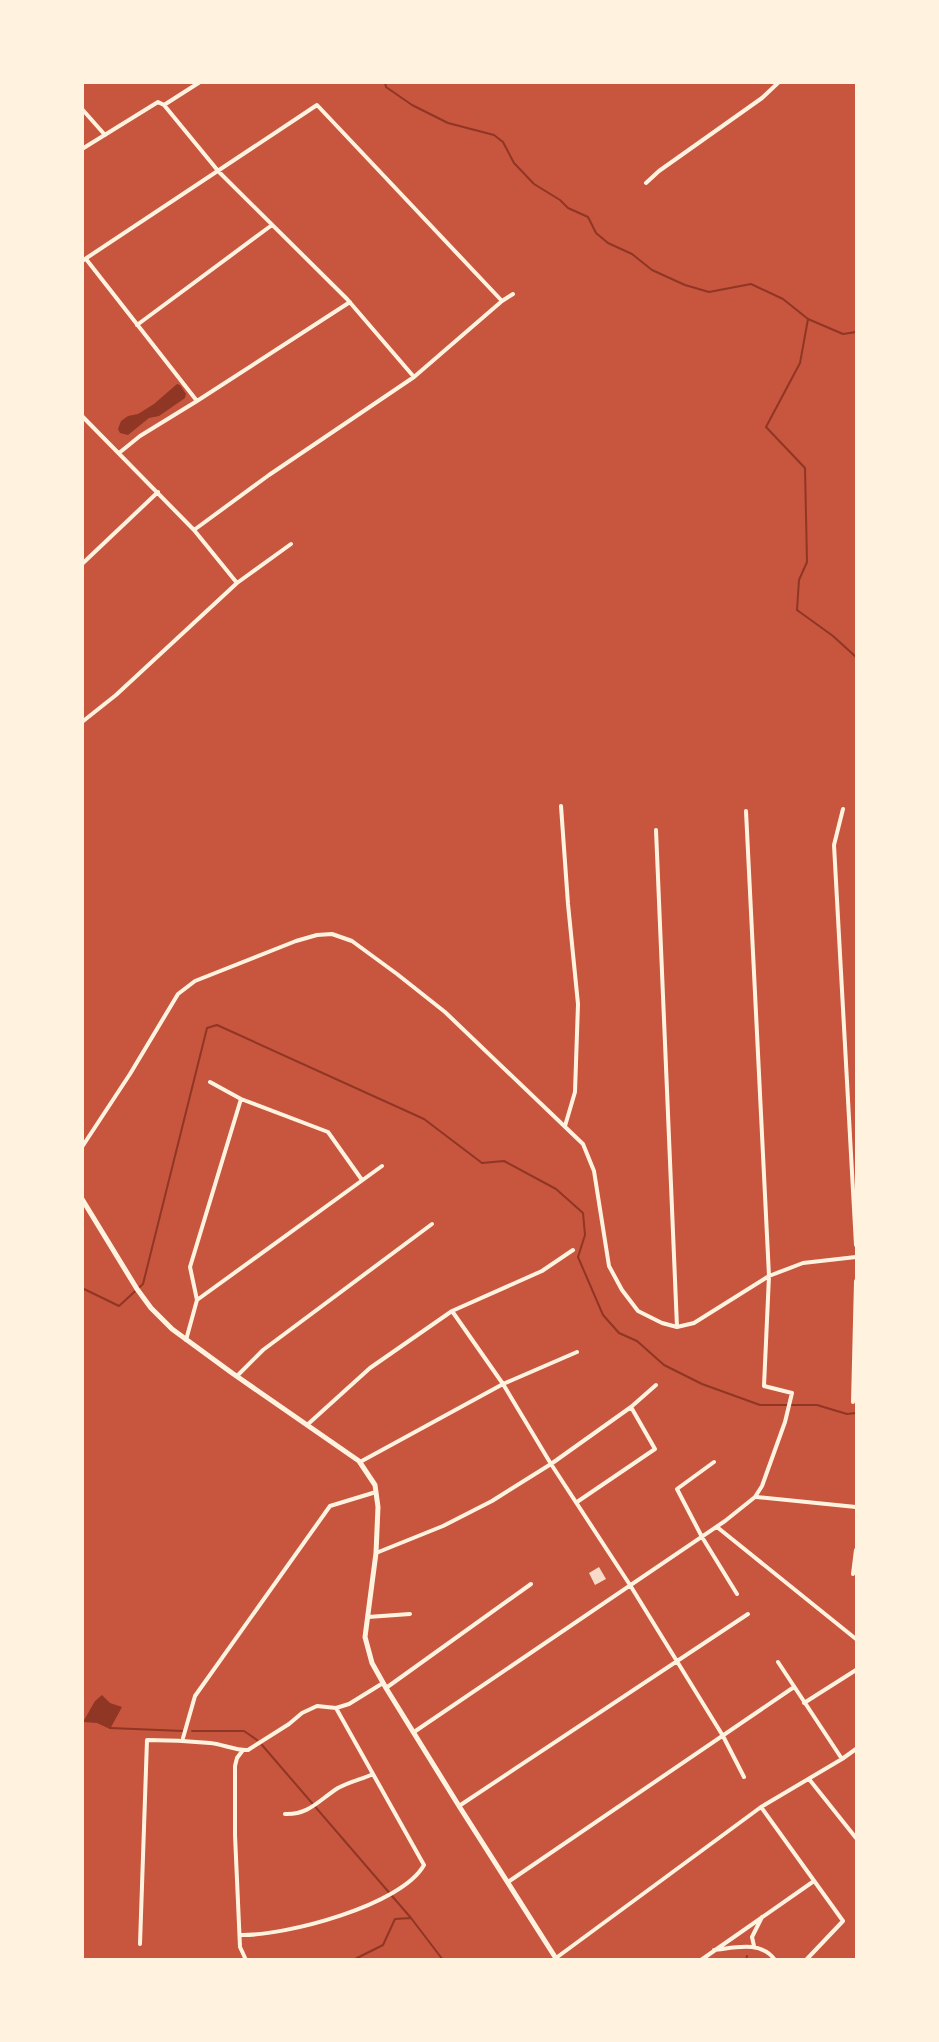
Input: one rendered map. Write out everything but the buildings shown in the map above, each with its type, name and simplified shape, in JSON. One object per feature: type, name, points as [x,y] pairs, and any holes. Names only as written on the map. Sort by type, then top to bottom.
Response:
[{"type":"street","points":[[164,105],[200,82]]},
{"type":"street","points":[[645,183],[762,98],[779,82]]},
{"type":"street","points":[[82,149],[158,102],[164,105],[219,172],[350,302],[414,377]]},
{"type":"street","points":[[197,400],[84,260],[317,105],[501,301]]},
{"type":"street","points":[[82,109],[105,135]]},
{"type":"street","points":[[137,325],[272,225]]},
{"type":"street","points":[[194,530],[269,475],[414,377],[501,301],[513,294]]},
{"type":"street","points":[[119,453],[140,436],[350,302]]},
{"type":"street","points":[[82,416],[194,530],[237,582]]},
{"type":"street","points":[[82,564],[158,492]]},
{"type":"street","points":[[82,722],[116,695],[237,582],[291,544]]},
{"type":"street","points":[[561,806],[578,1004],[575,1092],[565,1126]]},
{"type":"street","points":[[843,809],[834,844],[856,1245]]},
{"type":"street","points":[[414,1732],[717,1527],[755,1497],[762,1486],[792,1393],[764,1386],[769,1276],[746,811]]},
{"type":"street","points":[[656,830],[677,1327]]},
{"type":"street","points":[[82,1147],[130,1074],[178,994],[195,981],[296,941],[317,935],[332,934],[352,941],[445,1012],[582,1144],[594,1172],[609,1266],[622,1290],[638,1311],[662,1323],[677,1327],[694,1323],[769,1276],[802,1263],[856,1257]]},
{"type":"street","points":[[210,1082],[241,1099],[328,1132],[362,1180]]},
{"type":"street","points":[[186,1340],[197,1300],[190,1267],[241,1099]]},
{"type":"street","points":[[197,1300],[382,1166]]},
{"type":"street","points":[[82,1199],[151,1307],[186,1340],[360,1462],[375,1485],[378,1508],[376,1553],[365,1637],[372,1663],[459,1806],[557,1959],[761,1807],[842,1760],[856,1749]]},
{"type":"street","points":[[237,1377],[263,1350],[432,1224]]},
{"type":"street","points":[[307,1425],[370,1368],[453,1311],[542,1271],[573,1250]]},
{"type":"street","points":[[853,1402],[856,1281]]},
{"type":"street","points":[[453,1311],[503,1384],[551,1464],[677,1661],[723,1736],[744,1777]]},
{"type":"street","points":[[360,1462],[503,1384],[576,1352]]},
{"type":"street","points":[[376,1553],[443,1526],[492,1501],[551,1464],[631,1407],[656,1385]]},
{"type":"street","points":[[577,1503],[655,1449],[631,1407]]},
{"type":"street","points":[[714,1462],[677,1489],[702,1537],[737,1594]]},
{"type":"street","points":[[183,1738],[195,1696],[330,1506],[377,1492]]},
{"type":"street","points":[[755,1497],[856,1507]]},
{"type":"street","points":[[717,1527],[856,1639]]},
{"type":"street","points":[[853,1574],[856,1550]]},
{"type":"street","points":[[246,1959],[240,1947],[235,1835],[237,1758],[244,1750],[253,1747],[302,1713],[317,1706],[336,1708],[349,1704],[385,1686],[531,1584]]},
{"type":"street","points":[[367,1617],[410,1614]]},
{"type":"street","points":[[459,1806],[748,1614]]},
{"type":"street","points":[[778,1662],[842,1760]]},
{"type":"street","points":[[804,1703],[856,1670]]},
{"type":"street","points":[[508,1882],[794,1687]]},
{"type":"street","points":[[240,1935],[261,1935],[312,1924],[357,1910],[407,1885],[418,1875],[424,1865],[336,1708]]},
{"type":"street","points":[[140,1944],[147,1740],[211,1743],[244,1750]]},
{"type":"street","points":[[285,1814],[295,1815],[305,1812],[340,1788],[373,1774]]},
{"type":"street","points":[[809,1779],[856,1838]]},
{"type":"street","points":[[761,1807],[843,1921],[806,1959]]},
{"type":"street","points":[[701,1959],[814,1881]]},
{"type":"street","points":[[754,1946],[752,1938],[762,1917]]},
{"type":"street","points":[[714,1950],[754,1946],[770,1953],[775,1959]]},
{"type":"shaded area","points":[[177,384],[186,394],[185,398],[159,416],[149,418],[128,435],[120,433],[118,429],[121,421],[154,404]]},
{"type":"shaded area","points":[[102,1695],[110,1703],[122,1707],[110,1729],[97,1723],[83,1722],[95,1701]]},
{"type":"waterway","points":[[385,82],[386,87],[412,105],[448,123],[494,135],[503,142],[514,163],[534,184],[560,200],[568,208],[588,217],[596,233],[608,243],[632,254],[652,270],[685,285],[709,292],[751,284],[783,299],[808,319],[843,334],[856,332]]},
{"type":"waterway","points":[[808,319],[800,363],[766,427],[805,468],[807,562],[799,580],[797,610],[833,636],[856,657]]},
{"type":"waterway","points":[[82,1288],[119,1306],[143,1284],[207,1028],[217,1025],[424,1119],[482,1163],[504,1161],[556,1189],[583,1213],[585,1235],[578,1257],[603,1315],[619,1333],[637,1341],[664,1365],[702,1384],[760,1405],[817,1405],[847,1414],[856,1413]]},
{"type":"waterway","points":[[110,1728],[183,1731]]},
{"type":"waterway","points":[[192,1731],[244,1731],[257,1740]]},
{"type":"waterway","points":[[262,1745],[411,1918],[443,1960]]},
{"type":"waterway","points":[[353,1960],[383,1945],[395,1919],[411,1918]]},
{"type":"waterway","points":[[746,1960],[747,1956]]},
{"type":"waterway","points":[[305,1960],[311,1960]]}]
